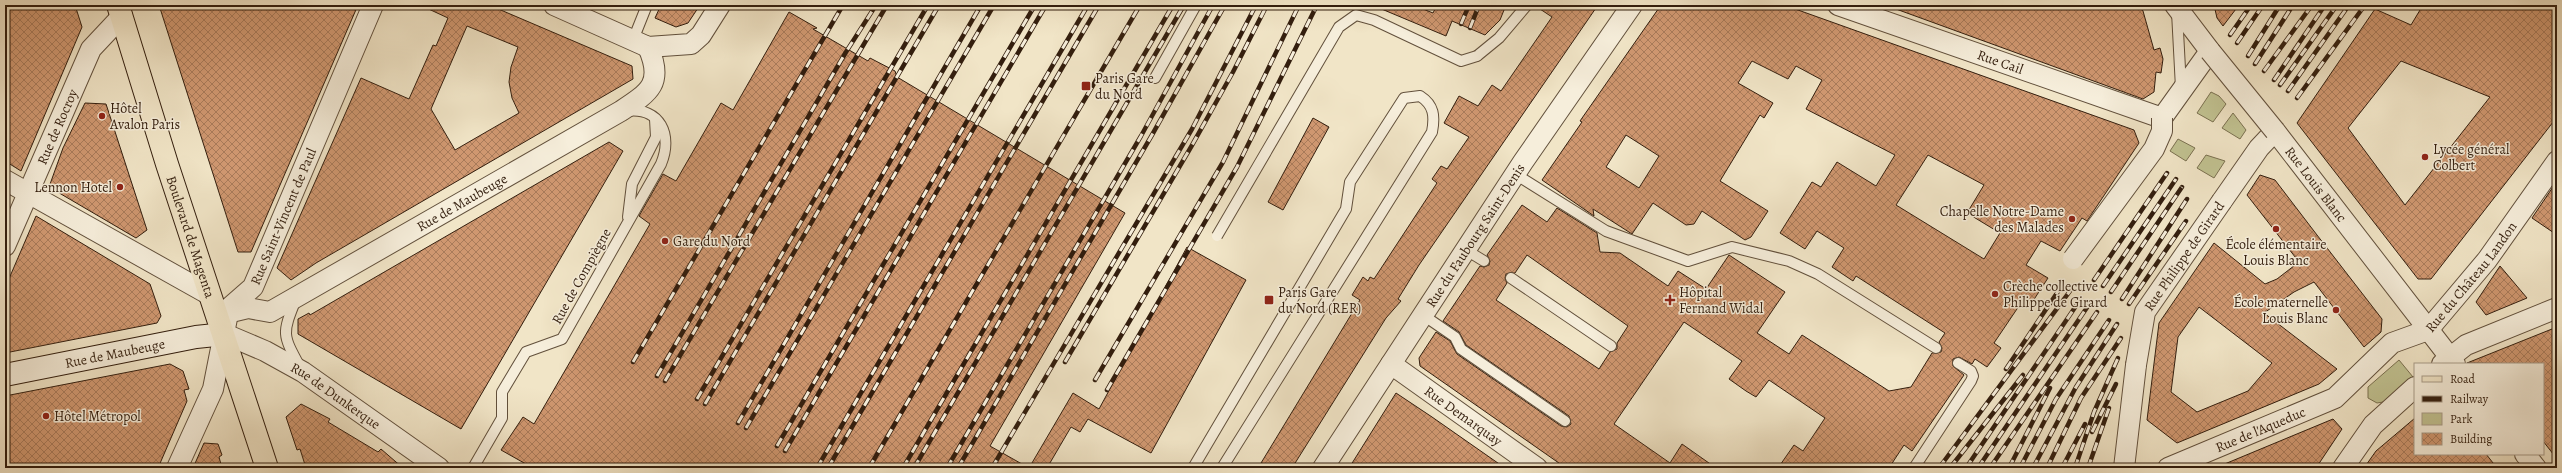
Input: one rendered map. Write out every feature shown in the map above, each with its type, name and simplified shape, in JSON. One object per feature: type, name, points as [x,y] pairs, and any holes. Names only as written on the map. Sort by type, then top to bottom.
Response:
[{"type":"main road","name":"Boulevard de Magenta","points":[[120,11],[210,295],[225,334],[267,468]]},
{"type":"main road","name":"Rue de Maubeuge","points":[[5,375],[196,337],[225,334]]},
{"type":"street","name":"Rue Saint-Vincent de Paul","points":[[227,313],[229,308],[253,287],[373,5]]},
{"type":"street","points":[[554,5],[640,44],[691,44],[701,35],[720,5]]},
{"type":"street","name":"Rue du Faubourg Saint-Denis","points":[[1324,468],[1515,174],[1632,5]]},
{"type":"street","name":"Rue Cail","points":[[1838,5],[2162,118]]},
{"type":"street","name":"Rue Louis Blanc","points":[[2176,6],[2428,330],[2449,362]]},
{"type":"street","name":"Rue de Rocroy","points":[[5,246],[91,48],[120,11]]},
{"type":"street","name":"Rue de Maubeuge","points":[[227,313],[248,308],[270,312],[621,112],[641,98],[653,84],[656,69],[640,44]]},
{"type":"street","points":[[2073,259],[2154,149],[2162,131],[2162,118],[2210,51]]},
{"type":"street","name":"Rue Philippe de Girard","points":[[2124,468],[2136,365],[2145,312],[2259,148],[2276,134]]},
{"type":"street","name":"Rue du Château Landon","points":[[2348,385],[2392,343],[2428,330],[2487,260],[2557,161]]},
{"type":"street","points":[[5,180],[210,295]]},
{"type":"street","points":[[2449,362],[2466,344],[2557,308]]},
{"type":"street","points":[[177,468],[213,389],[225,334],[227,313]]},
{"type":"street","name":"Rue de Dunkerque","points":[[225,334],[265,351],[303,372],[439,468]]},
{"type":"street","name":"Rue Demarquay","points":[[1391,364],[1536,468]]},
{"type":"street","name":"Rue de l'Aqueduc","points":[[2168,468],[2335,398],[2348,385]]},
{"type":"street","points":[[2343,468],[2373,425],[2414,388]]},
{"type":"street","points":[[2526,455],[2536,468]]},
{"type":"lane","points":[[640,44],[647,5]]},
{"type":"lane","points":[[1154,78],[1196,5]]},
{"type":"lane","points":[[1218,236],[1339,26],[1356,16],[1374,20],[1461,61],[1477,56],[1499,38],[1527,5]]},
{"type":"lane","points":[[2176,6],[2182,92]]},
{"type":"lane","points":[[1193,468],[1346,209],[1350,182],[1404,98],[1420,96],[1430,102],[1434,112],[1432,132],[1222,468]]},
{"type":"lane","points":[[621,112],[641,110],[647,112],[655,118]]},
{"type":"lane","name":"Rue de Compiègne","points":[[473,468],[502,418],[502,392],[526,352],[562,339],[665,154],[666,135],[655,118]]},
{"type":"lane","name":"Rue de Compiègne","points":[[625,226],[632,184],[656,137],[655,118]]},
{"type":"lane","points":[[1515,174],[1606,232],[1688,261],[1732,247],[1789,261],[1818,274],[1936,348]]},
{"type":"lane","points":[[1466,250],[1484,261]]},
{"type":"lane","points":[[1511,278],[1611,346]]},
{"type":"lane","points":[[296,298],[287,320],[285,340],[303,372]]},
{"type":"lane","points":[[1423,315],[1455,337],[1461,349],[1565,421]]},
{"type":"lane","points":[[1914,468],[1971,381],[1973,376],[1971,371],[1958,362]]},
{"type":"green space","points":[[2211,92],[2219,96],[2226,104],[2213,122],[2197,113]]},
{"type":"green space","points":[[2233,113],[2246,130],[2240,139],[2222,128]]},
{"type":"green space","points":[[2178,139],[2195,148],[2186,161],[2170,151]]},
{"type":"green space","points":[[2206,155],[2225,161],[2214,178],[2197,168]]},
{"type":"green space","points":[[2399,360],[2413,377],[2383,402],[2377,403],[2368,398],[2368,387]]},
{"type":"building","points":[[5,5],[75,5],[82,27],[21,171],[5,161],[5,127],[7,121],[5,120]]},
{"type":"building","points":[[159,5],[358,5],[251,252],[238,252]]},
{"type":"building","points":[[420,5],[489,5],[632,66],[633,79],[316,263],[291,280],[277,268],[361,78],[409,99],[433,45],[436,46],[448,18]],"holes":[[[467,26],[518,47],[511,67],[509,82],[512,98],[519,113],[455,150],[431,109]]]},
{"type":"building","points":[[661,5],[700,5],[688,23],[676,27],[655,18]]},
{"type":"building","points":[[1372,5],[1413,5],[1433,13],[1437,5],[1506,5],[1500,20],[1485,35],[1452,21],[1446,36]]},
{"type":"building","points":[[1534,5],[1598,5],[1419,265],[1398,299],[1401,301],[1386,318],[1292,468],[1258,468],[1360,300],[1352,295],[1363,277],[1368,281],[1370,277],[1374,279],[1437,183],[1432,179],[1441,166],[1447,169],[1469,137],[1444,123],[1459,96],[1478,106],[1492,85],[1501,91],[1552,17]]},
{"type":"building","points":[[1661,5],[1784,5],[2134,130],[2139,143],[2087,221],[2082,218],[2060,251],[2041,241],[2026,265],[2048,278],[2031,304],[2028,307],[2021,303],[1994,343],[2001,348],[1987,367],[1975,359],[1972,364],[1959,357],[1953,359],[1953,366],[1964,375],[1912,451],[1904,445],[1889,468],[1778,468],[1794,445],[1803,451],[1825,418],[1769,380],[1756,397],[1746,391],[1729,379],[1742,361],[1684,322],[1614,424],[1670,463],[1682,444],[1716,468],[1566,468],[1420,366],[1419,358],[1436,332],[1450,341],[1457,354],[1561,426],[1567,427],[1571,424],[1569,416],[1466,345],[1459,332],[1443,321],[1480,266],[1484,267],[1489,265],[1490,261],[1487,255],[1522,205],[1547,222],[1557,208],[1597,233],[1600,252],[1620,253],[1668,286],[1678,271],[1706,289],[1729,255],[1785,292],[1757,333],[1789,354],[1802,335],[1889,391],[1911,387],[1932,353],[1941,352],[1942,348],[1939,342],[1945,333],[1856,276],[1853,281],[1832,267],[1844,248],[1817,231],[1805,249],[1780,233],[1812,182],[1821,187],[1837,162],[1876,186],[1895,155],[1806,109],[1822,80],[1796,66],[1788,79],[1752,61],[1738,83],[1773,103],[1764,118],[1760,115],[1720,181],[1768,211],[1751,237],[1745,240],[1702,211],[1694,224],[1686,225],[1653,203],[1632,234],[1593,209],[1594,216],[1542,180],[1582,122],[1580,121]],"holes":[[[1626,135],[1659,156],[1639,188],[1606,167]],[[1928,155],[1984,185],[1967,213],[2000,233],[1984,259],[1896,205]],[[1527,255],[1628,326],[1617,343],[1617,349],[1610,352],[1599,369],[1496,300],[1507,283],[1505,278],[1506,274],[1515,273]]]},
{"type":"building","points":[[1885,5],[2139,5],[2143,11],[2154,50],[2160,48],[2163,59],[2161,73],[2156,72],[2154,92],[2143,99]]},
{"type":"building","points":[[2214,5],[2239,5],[2223,26],[2217,18]]},
{"type":"building","name":"Lycée général Colbert","points":[[2423,5],[2557,5],[2557,117],[2431,279],[2418,279],[2297,123],[2375,9],[2411,25]],"holes":[[[2401,61],[2490,97],[2405,205],[2348,128]]]},
{"type":"building","points":[[789,12],[817,28],[813,29],[868,61],[870,58],[895,71],[897,77],[1125,213],[990,446],[1029,468],[533,468],[501,450],[523,417],[534,424],[650,224],[639,216],[663,174],[676,181],[721,103],[733,110]]},
{"type":"building","points":[[85,103],[106,104],[147,230],[136,238],[49,187],[63,148]]},
{"type":"building","points":[[1313,118],[1329,127],[1283,210],[1268,202]]},
{"type":"building","points":[[609,142],[623,151],[461,429],[298,334],[298,319],[309,313],[310,315]]},
{"type":"building","points":[[2260,175],[2275,180],[2382,319],[2381,332],[2364,347],[2314,282],[2294,292],[2264,313],[2337,369],[2319,384],[2177,443],[2147,420],[2159,323],[2214,243],[2265,284],[2277,279],[2299,262],[2247,195]],"holes":[[[2199,307],[2272,363],[2248,391],[2197,412],[2171,392],[2178,337]]]},
{"type":"building","points":[[2557,181],[2557,235],[2532,218]]},
{"type":"building","points":[[36,216],[150,284],[161,316],[157,323],[5,353],[5,288]]},
{"type":"building","points":[[1187,247],[1246,280],[1151,453],[1088,419],[1080,432],[1071,427],[1047,468],[1029,468],[1073,393],[1099,409]]},
{"type":"building","points":[[2500,266],[2527,298],[2486,315],[2476,302]]},
{"type":"building","points":[[2557,327],[2557,459],[2544,442],[2544,363],[2467,363]]},
{"type":"building","points":[[170,364],[183,371],[189,389],[184,390],[187,401],[158,468],[5,468],[5,396]]},
{"type":"building","points":[[1396,393],[1432,417],[1505,468],[1349,468]]},
{"type":"building","points":[[301,404],[330,419],[328,422],[378,452],[381,449],[403,468],[306,468],[300,449],[297,450],[286,417]]},
{"type":"building","points":[[2333,419],[2342,429],[2316,468],[2215,468]]},
{"type":"building","points":[[2414,419],[2414,455],[2487,455],[2497,468],[2364,468],[2376,451]]},
{"type":"building","points":[[204,443],[218,444],[222,455],[219,457],[222,468],[193,468]]},
{"type":"railway","points":[[633,362],[843,5]]},
{"type":"railway","points":[[657,376],[846,52],[876,5]]},
{"type":"railway","points":[[665,381],[887,5]]},
{"type":"railway","points":[[697,399],[928,5]]},
{"type":"railway","points":[[705,404],[939,5]]},
{"type":"railway","points":[[738,423],[981,5]]},
{"type":"railway","points":[[746,428],[994,5]]},
{"type":"railway","points":[[777,446],[1035,5]]},
{"type":"railway","points":[[785,451],[1046,5]]},
{"type":"railway","points":[[817,468],[1088,5]]},
{"type":"railway","points":[[828,468],[1099,5]]},
{"type":"railway","points":[[869,468],[1140,5]]},
{"type":"railway","points":[[903,468],[1173,5]]},
{"type":"railway","points":[[914,468],[1184,5]]},
{"type":"railway","points":[[947,468],[1141,136],[1213,5]]},
{"type":"railway","points":[[958,468],[1152,135],[1225,5]]},
{"type":"railway","points":[[992,468],[1192,129],[1256,5]]},
{"type":"railway","points":[[1065,362],[1191,147],[1233,72],[1267,5]]},
{"type":"railway","points":[[1095,380],[1223,162],[1299,5]]},
{"type":"railway","points":[[1107,390],[1237,167],[1317,5]]},
{"type":"railway","points":[[1461,24],[1469,5]]},
{"type":"railway","points":[[1470,28],[1479,5]]},
{"type":"railway","points":[[2230,35],[2251,5]]},
{"type":"railway","points":[[2237,43],[2263,5]]},
{"type":"railway","points":[[2248,56],[2280,5]]},
{"type":"railway","points":[[2255,64],[2293,5]]},
{"type":"railway","points":[[2264,71],[2312,5]]},
{"type":"railway","points":[[2274,80],[2325,5]]},
{"type":"railway","points":[[2280,85],[2337,5]]},
{"type":"railway","points":[[2288,91],[2349,5]]},
{"type":"railway","points":[[2297,98],[2365,5]]},
{"type":"railway","points":[[2094,280],[2167,173]]},
{"type":"railway","points":[[2103,286],[2176,179]]},
{"type":"railway","points":[[2111,292],[2182,187]]},
{"type":"railway","points":[[2122,299],[2187,199]]},
{"type":"railway","points":[[2129,304],[2186,221]]},
{"type":"railway","points":[[2006,369],[2061,287]]},
{"type":"railway","points":[[1939,468],[2070,291]]},
{"type":"railway","points":[[1966,468],[2080,300]]},
{"type":"railway","points":[[1978,468],[2088,306]]},
{"type":"railway","points":[[1990,468],[2097,312]]},
{"type":"railway","points":[[2020,468],[2056,399],[2109,320]]},
{"type":"railway","points":[[2033,468],[2076,387],[2117,324]]},
{"type":"railway","points":[[2047,468],[2081,398],[2121,338]]},
{"type":"railway","points":[[2075,468],[2094,412],[2118,358]]},
{"type":"railway","points":[[1950,468],[2023,375]]},
{"type":"railway","points":[[2092,432],[2116,384]]},
{"type":"railway","points":[[2009,468],[2050,388]]},
{"type":"railway","points":[[2088,468],[2109,408]]},
{"type":"railway","points":[[2062,468],[2085,424]]},
{"type":"place","name":"Paris Gare du Nord","points":[[1086,86]]},
{"type":"place","name":"Hôtel Avalon Paris","points":[[102,116]]},
{"type":"place","name":"Lycée général Colbert","points":[[2425,157]]},
{"type":"place","name":"Lennon Hotel","points":[[120,187]]},
{"type":"place","name":"Chapelle Notre-Dame des Malades","points":[[2072,219]]},
{"type":"place","name":"École élémentaire Louis Blanc","points":[[2276,229]]},
{"type":"place","name":"Gare du Nord","points":[[665,241]]},
{"type":"place","name":"Crèche collective Philippe de Girard","points":[[1995,294]]},
{"type":"place","name":"Paris Gare du Nord (RER)","points":[[1269,300]]},
{"type":"place","name":"Hôpital Fernand Widal","points":[[1670,300]]},
{"type":"place","name":"École maternelle Louis Blanc","points":[[2336,310]]},
{"type":"place","name":"Hôtel Métropol","points":[[46,416]]}]
